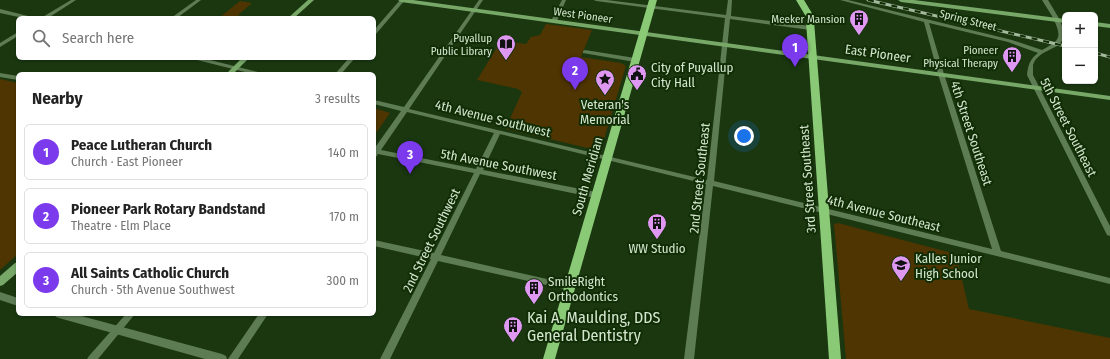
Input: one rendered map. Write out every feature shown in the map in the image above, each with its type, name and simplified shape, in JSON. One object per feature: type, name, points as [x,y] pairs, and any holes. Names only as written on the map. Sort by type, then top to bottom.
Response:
[{"type":"main road","points":[[293,16],[311,0]]},
{"type":"main road","name":"West Pioneer","points":[[402,0],[643,33]]},
{"type":"main road","name":"3rd Street Southeast","points":[[800,0],[809,15],[835,359]]},
{"type":"main road","points":[[901,0],[1062,21]]},
{"type":"main road","name":"South Meridian","points":[[549,359],[606,158],[652,4]]},
{"type":"main road","points":[[1098,24],[1110,26]]},
{"type":"main road","name":"East Pioneer","points":[[643,33],[1110,98]]},
{"type":"main road","points":[[230,72],[244,60]]},
{"type":"main road","points":[[0,282],[16,268]]},
{"type":"street","points":[[47,16],[74,0]]},
{"type":"street","points":[[177,16],[199,0]]},
{"type":"street","points":[[376,31],[402,0]]},
{"type":"street","points":[[376,152],[481,0]]},
{"type":"street","points":[[554,21],[564,0]]},
{"type":"street","points":[[596,0],[652,4],[728,17],[810,28]]},
{"type":"street","name":"2nd Street Southeast","points":[[689,359],[730,0]]},
{"type":"street","name":"Spring Street","points":[[842,0],[1010,41],[1041,52]]},
{"type":"street","points":[[1045,0],[1057,20]]},
{"type":"street","points":[[0,11],[21,16]]},
{"type":"street","name":"4th Street Southeast","points":[[926,20],[941,74],[998,254]]},
{"type":"street","name":"5th Street Southeast","points":[[1057,20],[1063,31],[1062,37],[1058,42],[1041,52],[1032,62],[1029,68],[1030,78],[1110,233]]},
{"type":"street","points":[[0,45],[16,35]]},
{"type":"street","points":[[584,52],[635,60]]},
{"type":"street","points":[[203,60],[252,72]]},
{"type":"street","points":[[340,72],[350,60]]},
{"type":"street","points":[[0,75],[16,78]]},
{"type":"street","name":"4th Avenue Southwest","points":[[376,102],[606,158]]},
{"type":"street","name":"2nd Street Southwest","points":[[385,359],[498,132]]},
{"type":"street","name":"5th Avenue Southwest","points":[[376,153],[596,195]]},
{"type":"street","name":"4th Avenue Southeast","points":[[606,158],[1110,281]]},
{"type":"street","points":[[376,243],[569,287]]},
{"type":"street","points":[[0,296],[16,301]]},
{"type":"street","points":[[66,316],[222,359]]},
{"type":"street","points":[[92,359],[129,316]]},
{"type":"street","points":[[233,359],[263,316]]},
{"type":"shaded area","points":[[240,1],[252,3],[238,15],[242,16],[221,16]]},
{"type":"shaded area","points":[[546,24],[592,30],[581,57],[621,63],[626,66],[602,146],[596,150],[507,129],[506,127],[522,92],[518,89],[477,80],[501,41],[526,44],[531,37],[540,35]]},
{"type":"shaded area","points":[[0,79],[16,83],[16,256],[0,270]]},
{"type":"shaded area","points":[[376,109],[390,113],[376,133]]},
{"type":"shaded area","name":"Kalles Junior High School","points":[[838,223],[956,254],[969,309],[1110,338],[1110,359],[846,359],[834,224]]},
{"type":"railway","points":[[868,0],[1062,45]]},
{"type":"railway","points":[[1098,54],[1110,57]]},
{"type":"place","name":"Meeker Mansion","points":[[859,36]]},
{"type":"place","name":"Puyallup Public Library","points":[[506,61]]},
{"type":"place","name":"Peace Lutheran Church","points":[[795,67]]},
{"type":"place","name":"Pioneer Physical Therapy","points":[[1012,73]]},
{"type":"place","name":"Pioneer Park Rotary Bandstand","points":[[575,90]]},
{"type":"place","name":"City of Puyallup City Hall","points":[[637,91]]},
{"type":"place","name":"Veteran's Memorial","points":[[605,96]]},
{"type":"place","name":"All Saints Catholic Church","points":[[410,174]]},
{"type":"place","name":"WW Studio","points":[[657,240]]},
{"type":"place","name":"Kalles Junior High School","points":[[901,282]]},
{"type":"place","name":"SmileRight Orthodontics","points":[[534,305]]},
{"type":"place","name":"Kai A. Maulding, DDS General Dentistry","points":[[513,343]]}]
